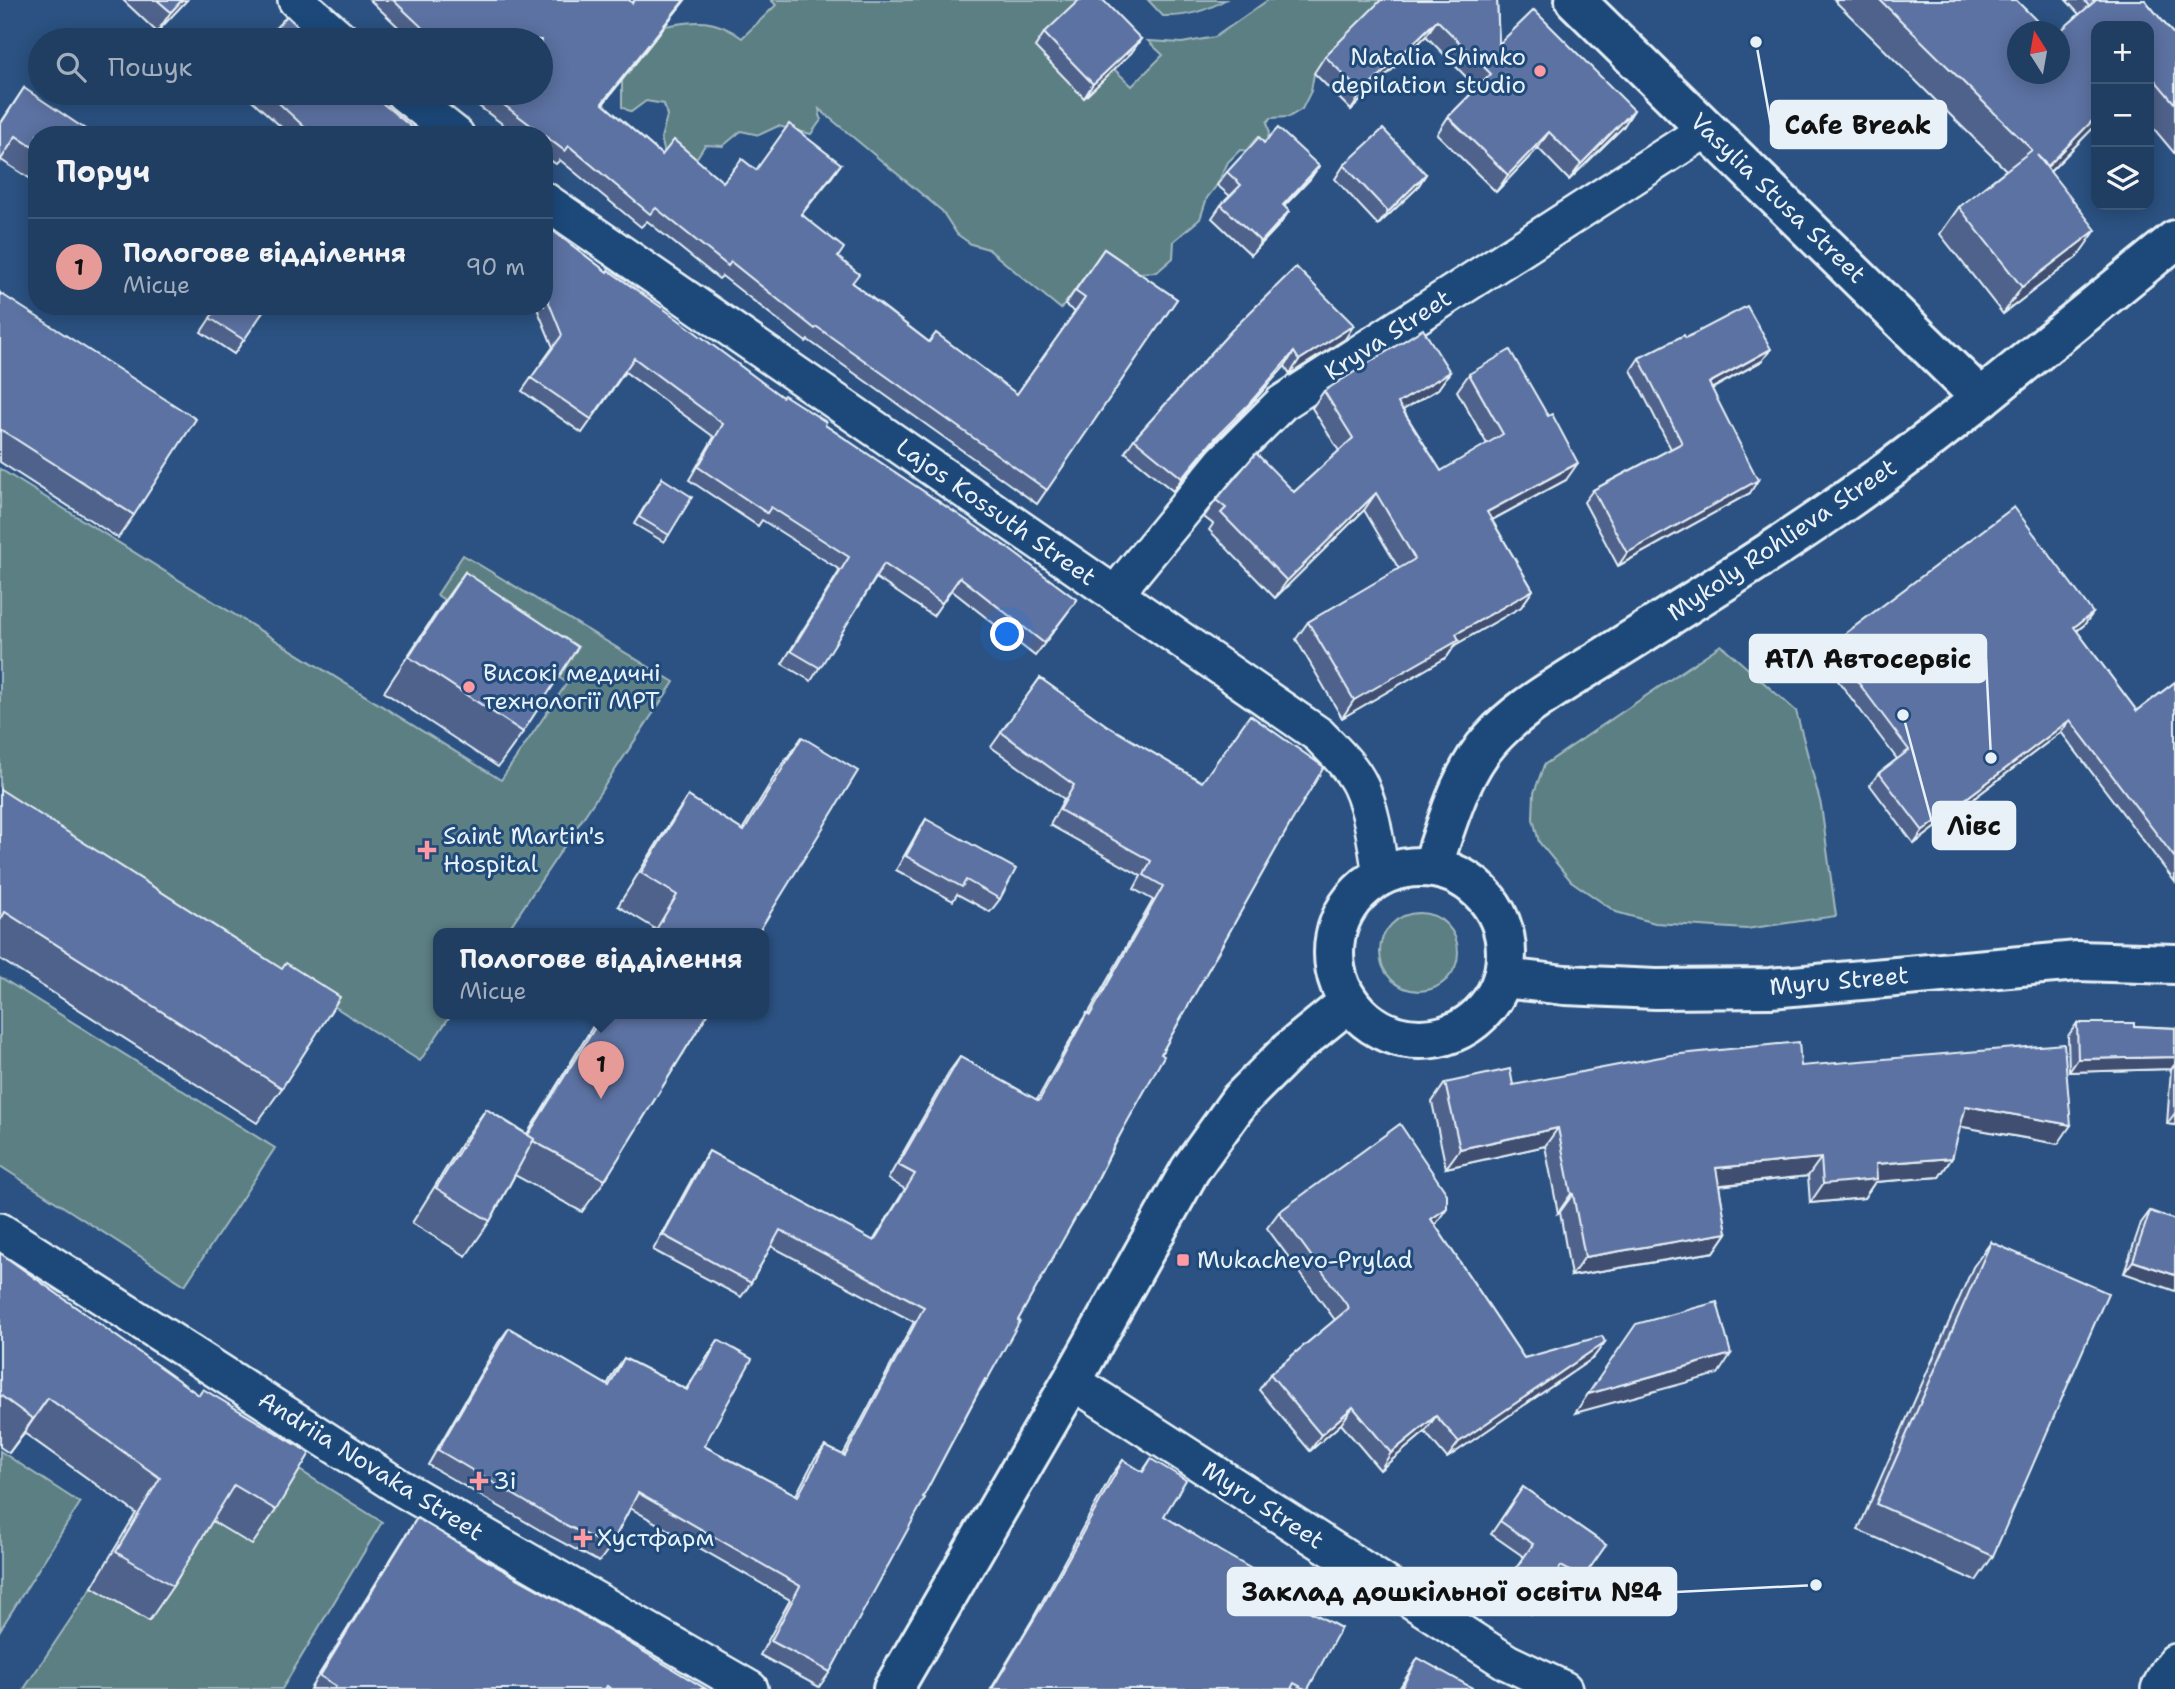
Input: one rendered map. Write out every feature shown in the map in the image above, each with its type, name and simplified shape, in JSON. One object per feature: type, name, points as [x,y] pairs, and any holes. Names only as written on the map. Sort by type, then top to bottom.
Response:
[{"type":"main road","name":"Vasylia Stusa Street","points":[[1575,0],[1981,398]]},
{"type":"main road","name":"Mykoly Rohlieva Street","points":[[1432,867],[1453,806],[1474,761],[1492,738],[1532,702],[1738,573],[1843,503],[1942,431],[2175,240]]},
{"type":"main road","points":[[1406,867],[1432,867],[1458,875],[1480,891],[1496,913],[1505,938],[1503,978],[1496,998],[1484,1013],[1461,1030],[1434,1038],[1405,1037],[1379,1027],[1349,1002],[1340,987],[1334,962],[1335,936],[1344,911],[1360,890],[1381,875],[1406,867]]},
{"type":"main road","name":"Myru Street","points":[[1503,978],[1565,985],[1656,989],[1770,988],[2078,961],[2175,964]]},
{"type":"main road","points":[[893,1689],[1072,1381],[1190,1170],[1240,1100],[1290,1050],[1349,1002]]},
{"type":"street","points":[[296,0],[328,28]]},
{"type":"street","points":[[418,105],[445,126]]},
{"type":"street","name":"Kryva Street","points":[[1116,596],[1223,463],[1282,403],[1707,129]]},
{"type":"street","name":"Lajos Kossuth Street","points":[[553,206],[1319,735],[1344,761],[1360,784],[1371,819],[1381,875]]},
{"type":"street","name":"Andriia Novaka Street","points":[[0,1231],[401,1488],[750,1689]]},
{"type":"street","name":"Myru Street","points":[[1072,1381],[1507,1662],[1564,1689]]},
{"type":"street","points":[[2159,1689],[2175,1662]]},
{"type":"green space","points":[[771,0],[1080,0],[1105,76],[1114,69],[1132,86],[1163,55],[1148,41],[1182,43],[1215,37],[1268,0],[1386,0],[1412,34],[1415,51],[1403,64],[1383,60],[1349,38],[1314,74],[1311,91],[1302,109],[1289,117],[1271,118],[1267,122],[1268,141],[1249,151],[1240,150],[1228,162],[1207,198],[1200,219],[1174,241],[1173,258],[1157,272],[1138,273],[1095,262],[1061,309],[988,249],[971,244],[957,234],[942,211],[819,109],[821,120],[811,134],[778,126],[759,135],[741,131],[723,146],[705,145],[687,173],[665,154],[661,138],[667,116],[664,104],[646,101],[631,112],[622,107],[622,80],[665,26],[705,22],[723,27],[742,38],[776,5]]},
{"type":"green space","points":[[1148,0],[1225,0],[1196,12],[1163,16]]},
{"type":"green space","points":[[0,469],[501,780],[567,683],[437,595],[463,555],[674,682],[509,928],[433,928],[433,1019],[448,1019],[420,1061],[0,794]]},
{"type":"green space","points":[[1721,645],[1796,711],[1821,805],[1836,916],[1746,929],[1655,923],[1616,912],[1571,881],[1539,842],[1533,819],[1534,793],[1544,765]]},
{"type":"green space","points":[[1411,913],[1427,913],[1441,919],[1452,930],[1458,944],[1458,960],[1452,974],[1441,985],[1427,991],[1411,991],[1397,985],[1386,974],[1380,960],[1380,944],[1386,930],[1397,919]]},
{"type":"green space","points":[[0,977],[275,1148],[185,1285],[0,1166]]},
{"type":"green space","points":[[207,1412],[382,1522],[282,1689],[24,1689],[92,1587],[149,1621]]},
{"type":"green space","points":[[0,1451],[80,1503],[0,1630]]},
{"type":"building","points":[[157,0],[182,0],[171,12]]},
{"type":"building","points":[[393,0],[629,0],[632,3],[635,0],[684,0],[602,103],[662,155],[674,140],[723,182],[742,159],[756,170],[789,124],[841,164],[801,214],[844,248],[838,257],[859,274],[852,283],[929,342],[936,333],[1017,394],[1085,298],[1075,291],[1104,249],[1177,299],[1047,490],[817,327],[815,329],[731,262],[728,266],[656,208],[650,214],[569,146],[565,151],[553,142],[553,126],[532,126],[504,105],[553,105],[553,28],[423,28]]},
{"type":"building","points":[[1079,0],[1103,0],[1141,39],[1093,84],[1044,33]]},
{"type":"building","points":[[1381,0],[1497,0],[1499,44],[1534,10],[1634,110],[1581,164],[1549,132],[1508,175],[1448,117],[1491,74],[1437,20],[1362,93],[1325,56]]},
{"type":"building","points":[[1880,0],[2016,0],[2037,21],[2007,21],[2007,84],[2070,84],[2070,22],[2096,0],[2145,0],[2175,36],[2175,104],[2154,79],[2154,21],[2091,21],[2091,122],[2048,166],[2037,155],[2096,230],[2022,287],[1959,207],[2032,150]]},
{"type":"building","points":[[2084,0],[2096,0],[2089,6]]},
{"type":"building","points":[[287,16],[300,28],[276,28]]},
{"type":"building","points":[[24,88],[28,91],[28,105],[49,105],[81,126],[28,126],[28,144],[16,136],[0,161],[0,125]]},
{"type":"building","points":[[281,105],[385,105],[410,126],[303,126]]},
{"type":"building","points":[[1278,128],[1319,166],[1283,205],[1289,211],[1261,242],[1221,205],[1241,185],[1227,172],[1259,137],[1264,143]]},
{"type":"building","points":[[1383,129],[1426,174],[1388,212],[1344,165]]},
{"type":"building","points":[[553,231],[782,397],[784,395],[826,422],[825,425],[1005,546],[1077,600],[1044,643],[960,577],[942,603],[884,564],[820,668],[791,651],[849,557],[771,507],[767,513],[698,467],[723,424],[634,358],[591,419],[531,378],[562,335],[553,312]]},
{"type":"building","points":[[1296,267],[1354,325],[1299,360],[1294,352],[1182,478],[1134,439],[1232,330]]},
{"type":"building","points":[[0,293],[28,311],[28,315],[34,315],[196,419],[134,515],[0,429]]},
{"type":"building","points":[[1747,306],[1771,349],[1709,383],[1758,480],[1627,553],[1593,490],[1682,443],[1639,358],[1684,335],[1686,338]]},
{"type":"building","points":[[212,315],[261,315],[244,340],[210,318]]},
{"type":"building","points":[[1423,329],[1450,372],[1398,403],[1441,471],[1503,434],[1469,374],[1510,350],[1548,416],[1552,414],[1578,463],[1487,512],[1533,590],[1456,634],[1459,640],[1354,700],[1308,622],[1415,559],[1376,493],[1287,581],[1221,513],[1226,508],[1216,500],[1256,453],[1294,492],[1353,438],[1324,391]]},
{"type":"building","points":[[662,478],[692,497],[669,535],[639,517]]},
{"type":"building","points":[[2014,507],[2093,613],[2074,627],[2137,711],[2175,682],[2175,858],[2070,720],[1923,831],[1879,773],[1909,750],[1830,645]]},
{"type":"building","points":[[465,572],[578,647],[523,732],[409,657]]},
{"type":"building","points":[[1040,678],[1106,725],[1202,782],[1250,715],[1324,767],[1161,1054],[1164,1056],[1084,1206],[1018,1320],[1020,1321],[987,1380],[985,1379],[923,1497],[925,1498],[830,1672],[771,1641],[800,1586],[638,1493],[610,1547],[560,1522],[438,1450],[509,1328],[609,1386],[624,1358],[687,1390],[699,1369],[702,1370],[718,1340],[752,1359],[704,1446],[798,1496],[825,1446],[845,1456],[924,1307],[780,1230],[751,1283],[663,1235],[709,1151],[874,1241],[915,1174],[898,1165],[960,1057],[1039,1101],[1087,1013],[1090,1015],[1163,886],[1144,875],[1151,861],[1060,810],[1074,785],[1001,732]]},
{"type":"building","points":[[802,737],[858,771],[761,928],[657,928],[677,895],[641,873],[688,796],[744,831]]},
{"type":"building","points":[[0,789],[282,969],[286,963],[340,997],[282,1088],[5,912],[0,921]]},
{"type":"building","points":[[926,819],[1016,869],[1000,899],[966,880],[962,887],[906,856]]},
{"type":"building","points":[[600,1019],[704,1019],[605,1180],[533,1141],[528,1135]]},
{"type":"building","points":[[2077,1023],[2134,1023],[2134,1026],[2175,1028],[2175,1057],[2078,1059]]},
{"type":"building","points":[[1799,1042],[1801,1066],[2064,1044],[2071,1125],[1966,1106],[1952,1158],[1876,1164],[1877,1179],[1823,1184],[1821,1158],[1716,1168],[1727,1233],[1585,1257],[1558,1128],[1460,1149],[1445,1083],[1510,1069],[1513,1085],[1671,1055]]},
{"type":"building","points":[[486,1109],[534,1139],[490,1221],[436,1188]]},
{"type":"building","points":[[1400,1124],[1447,1194],[1447,1208],[1431,1219],[1524,1358],[1602,1336],[1605,1342],[1459,1442],[1436,1416],[1391,1453],[1353,1407],[1321,1435],[1270,1374],[1349,1308],[1279,1212]]},
{"type":"building","points":[[2150,1211],[2175,1220],[2175,1275],[2133,1261]]},
{"type":"building","points":[[1991,1242],[2108,1293],[1993,1556],[1876,1504]]},
{"type":"building","points":[[0,1253],[199,1395],[203,1389],[310,1453],[276,1510],[234,1485],[173,1586],[116,1552],[160,1478],[48,1398],[33,1419],[0,1395]]},
{"type":"building","points":[[1717,1302],[1731,1354],[1588,1394],[1636,1324]]},
{"type":"building","points":[[1151,1459],[1186,1480],[1164,1516],[1278,1584],[1274,1592],[1341,1628],[1308,1689],[1294,1683],[1291,1689],[992,1689],[1123,1460],[1143,1472]]},
{"type":"building","points":[[1523,1487],[1606,1545],[1583,1578],[1561,1566],[1541,1601],[1509,1579],[1533,1544],[1500,1521]]},
{"type":"building","points":[[417,1518],[706,1689],[611,1689],[607,1686],[605,1689],[334,1689],[336,1686],[320,1676]]},
{"type":"building","points":[[1418,1658],[1474,1689],[1401,1689]]},
{"type":"place","name":"Cafe Break","points":[[1756,42]]},
{"type":"place","name":"Natalia Shimko depilation studio","points":[[1540,71]]},
{"type":"place","name":"Високі медичні технології МРТ","points":[[469,687]]},
{"type":"place","name":"Лівс","points":[[1903,715]]},
{"type":"place","name":"АТЛ Автосервіс","points":[[1991,758]]},
{"type":"place","name":"Saint Martin's Hospital","points":[[427,850]]},
{"type":"place","name":"Пологове відділення","points":[[601,1099]]},
{"type":"place","name":"Mukachevo-Prylad","points":[[1183,1260]]},
{"type":"place","name":"3i","points":[[479,1481]]},
{"type":"place","name":"Хустфарм","points":[[583,1538]]},
{"type":"place","name":"Заклад дошкільної освіти №4","points":[[1816,1585]]}]
